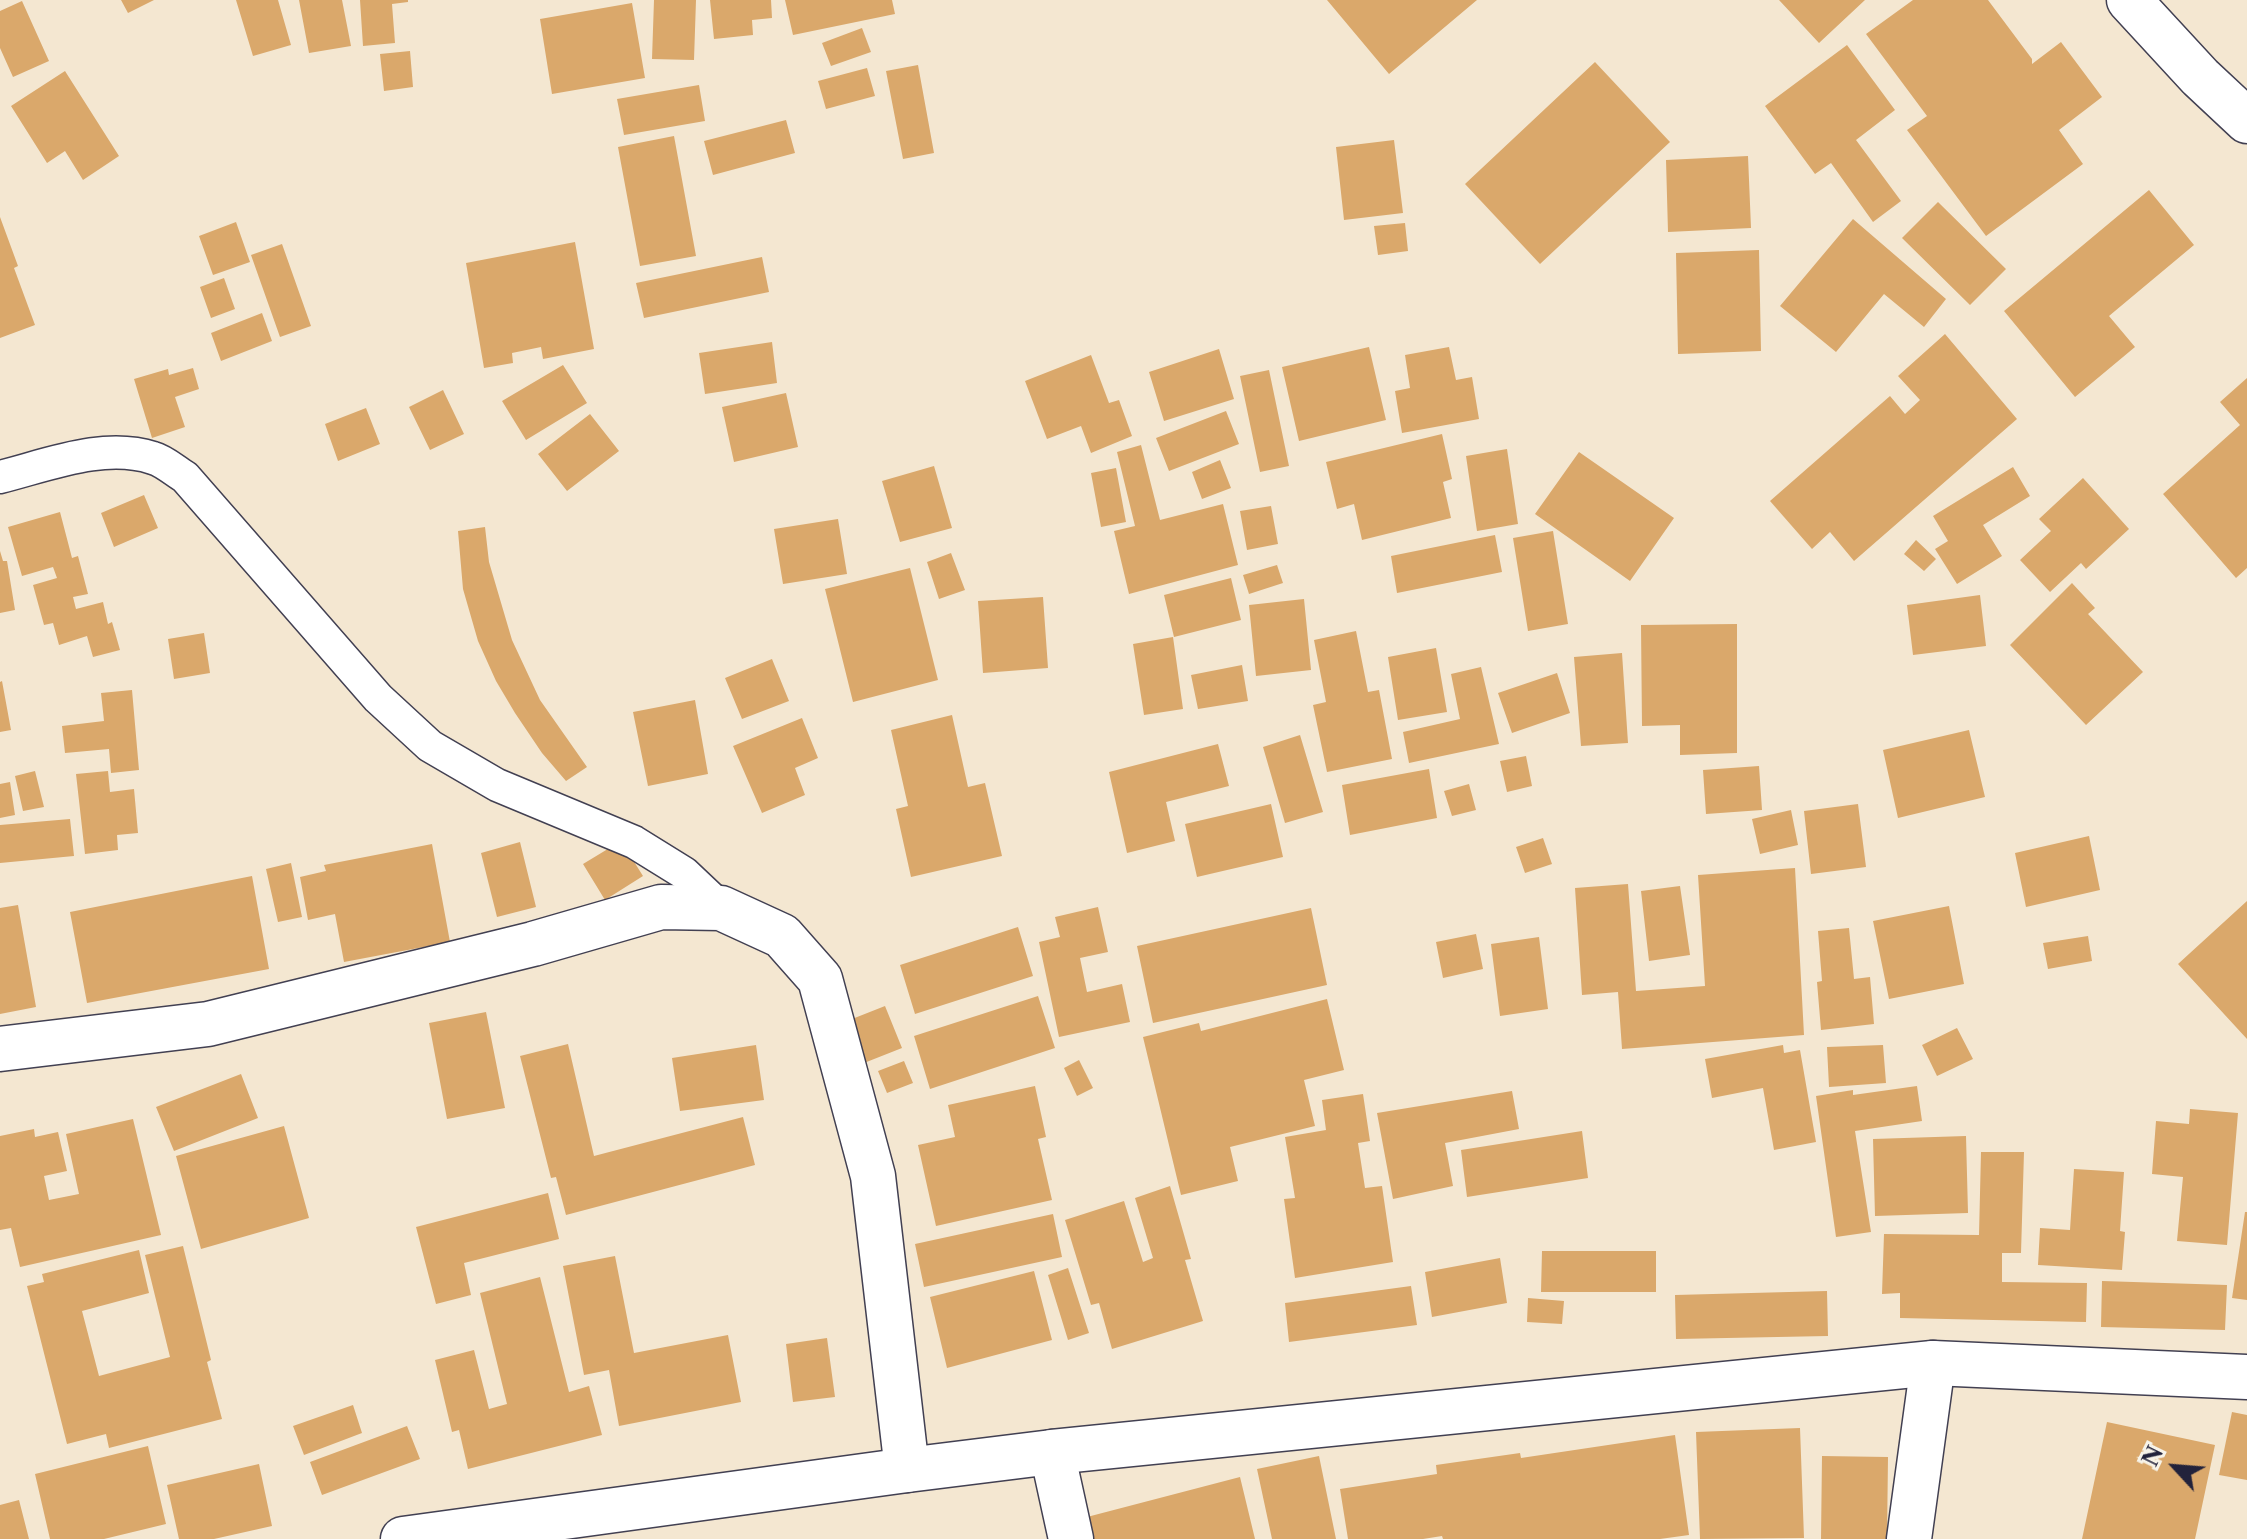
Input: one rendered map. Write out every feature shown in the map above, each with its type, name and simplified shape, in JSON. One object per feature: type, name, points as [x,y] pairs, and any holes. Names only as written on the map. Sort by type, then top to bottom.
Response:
[{"type":"main road","points":[[2129,0],[2200,77],[2247,121]]},
{"type":"main road","points":[[0,1049],[208,1024],[533,944],[661,907],[721,908],[782,936],[820,979],[873,1176],[907,1470]]},
{"type":"main road","points":[[403,1539],[1052,1452],[1933,1363],[2247,1377]]},
{"type":"main road","points":[[1909,1539],[1933,1363]]},
{"type":"main road","points":[[1052,1452],[1071,1539]]},
{"type":"lane","points":[[0,477],[76,458],[124,451],[156,458],[185,477],[378,698],[430,746],[497,785],[634,842],[684,873],[721,908]]},
{"type":"building","points":[[121,0],[154,0],[128,13]]},
{"type":"building","points":[[236,0],[278,0],[291,45],[253,56]]},
{"type":"building","points":[[299,0],[342,0],[351,46],[309,53]]},
{"type":"building","points":[[360,0],[408,0],[392,4],[395,43],[363,46]]},
{"type":"building","points":[[654,0],[696,0],[694,60],[652,59]]},
{"type":"building","points":[[710,0],[771,0],[772,18],[752,20],[753,35],[714,39]]},
{"type":"building","points":[[785,0],[892,0],[895,14],[793,35]]},
{"type":"building","points":[[1327,0],[1477,0],[1389,74]]},
{"type":"building","points":[[1779,0],[1865,0],[1819,43]]},
{"type":"building","points":[[1913,0],[1988,0],[2032,59],[2032,64],[2061,42],[2102,97],[2059,130],[2083,164],[1986,236],[1907,130],[1927,116],[1866,34]]},
{"type":"building","points":[[22,1],[49,61],[13,77],[0,48],[0,11]]},
{"type":"building","points":[[632,3],[645,78],[552,94],[540,19]]},
{"type":"building","points":[[862,28],[871,52],[831,66],[822,43]]},
{"type":"building","points":[[1847,45],[1895,110],[1856,140],[1901,201],[1873,222],[1831,163],[1815,174],[1765,106]]},
{"type":"building","points":[[410,51],[413,87],[384,91],[380,54]]},
{"type":"building","points":[[1595,62],[1670,142],[1540,264],[1465,184]]},
{"type":"building","points":[[918,65],[934,153],[903,159],[886,71]]},
{"type":"building","points":[[867,68],[875,96],[826,109],[818,81]]},
{"type":"building","points":[[65,71],[119,156],[83,180],[65,151],[47,163],[11,106]]},
{"type":"building","points":[[699,85],[705,121],[624,135],[617,99]]},
{"type":"building","points":[[786,120],[795,153],[713,175],[704,141]]},
{"type":"building","points":[[674,136],[696,256],[640,266],[618,147]]},
{"type":"building","points":[[1394,140],[1403,213],[1344,220],[1336,147]]},
{"type":"building","points":[[1748,156],[1751,228],[1668,232],[1666,160]]},
{"type":"building","points":[[2149,190],[2194,245],[2109,316],[2135,347],[2075,397],[2004,311]]},
{"type":"building","points":[[1938,202],[2006,269],[1970,305],[1902,238]]},
{"type":"building","points":[[0,217],[18,266],[14,268],[35,325],[0,338]]},
{"type":"building","points":[[1853,219],[1946,299],[1924,327],[1884,294],[1836,352],[1780,306]]},
{"type":"building","points":[[236,222],[250,262],[213,275],[199,236]]},
{"type":"building","points":[[1405,223],[1408,251],[1378,255],[1374,226]]},
{"type":"building","points":[[575,242],[594,349],[543,359],[541,347],[512,353],[513,363],[484,368],[466,263]]},
{"type":"building","points":[[282,244],[311,326],[280,337],[251,255]]},
{"type":"building","points":[[1759,250],[1761,351],[1678,354],[1676,253]]},
{"type":"building","points":[[762,257],[769,292],[644,318],[636,283]]},
{"type":"building","points":[[224,278],[235,309],[211,318],[200,287]]},
{"type":"building","points":[[262,313],[272,341],[221,361],[211,333]]},
{"type":"building","points":[[1945,334],[2017,419],[1854,561],[1830,532],[1812,549],[1770,501],[1890,396],[1905,414],[1920,400],[1898,376]]},
{"type":"building","points":[[772,342],[777,383],[705,394],[699,353]]},
{"type":"building","points":[[1369,347],[1386,420],[1299,441],[1282,367]]},
{"type":"building","points":[[1449,347],[1456,380],[1472,377],[1479,419],[1402,433],[1395,391],[1410,388],[1405,355]]},
{"type":"building","points":[[1219,349],[1234,399],[1164,421],[1149,372]]},
{"type":"building","points":[[1091,355],[1109,403],[1119,400],[1132,436],[1091,453],[1081,426],[1047,439],[1025,381]]},
{"type":"building","points":[[563,365],[587,403],[526,440],[502,401]]},
{"type":"building","points":[[193,368],[199,389],[175,397],[185,427],[152,438],[134,379],[168,369],[169,375]]},
{"type":"building","points":[[1269,370],[1289,466],[1260,472],[1240,376]]},
{"type":"building","points":[[2247,378],[2247,568],[2236,578],[2163,494],[2240,425],[2220,402]]},
{"type":"building","points":[[443,390],[464,434],[430,450],[409,407]]},
{"type":"building","points":[[786,393],[798,447],[734,462],[722,407]]},
{"type":"building","points":[[366,408],[380,444],[338,461],[325,424]]},
{"type":"building","points":[[1226,411],[1239,444],[1169,471],[1156,438]]},
{"type":"building","points":[[590,414],[619,451],[567,491],[538,454]]},
{"type":"building","points":[[1442,434],[1452,479],[1443,482],[1451,518],[1362,540],[1354,504],[1337,509],[1326,462]]},
{"type":"building","points":[[1141,445],[1160,520],[1223,504],[1238,565],[1129,594],[1114,531],[1135,526],[1117,452]]},
{"type":"building","points":[[1507,449],[1518,524],[1477,531],[1466,456]]},
{"type":"building","points":[[1579,452],[1674,518],[1630,581],[1535,514]]},
{"type":"building","points":[[1220,460],[1231,488],[1202,499],[1192,472]]},
{"type":"building","points":[[934,466],[952,528],[900,542],[882,481]]},
{"type":"building","points":[[2013,467],[2030,496],[1983,525],[2002,556],[1957,584],[1935,549],[1948,541],[1933,516]]},
{"type":"building","points":[[1116,468],[1126,522],[1101,527],[1091,473]]},
{"type":"building","points":[[2083,478],[2129,529],[2086,569],[2081,563],[2050,592],[2020,560],[2051,531],[2039,519]]},
{"type":"building","points":[[144,495],[158,528],[114,547],[101,513]]},
{"type":"building","points":[[1271,506],[1278,544],[1247,550],[1240,511]]},
{"type":"building","points":[[60,512],[72,558],[78,556],[88,594],[73,597],[76,609],[103,602],[108,624],[112,622],[120,650],[93,657],[87,636],[59,645],[53,623],[44,625],[33,585],[57,578],[53,567],[22,576],[8,527]]},
{"type":"building","points":[[838,519],[847,574],[783,584],[774,529]]},
{"type":"building","points":[[485,527],[489,562],[512,640],[540,700],[587,767],[566,781],[515,713],[478,641],[463,589],[458,531]]},
{"type":"building","points":[[1553,531],[1568,624],[1528,631],[1513,538]]},
{"type":"building","points":[[1495,535],[1502,572],[1397,593],[1391,556]]},
{"type":"building","points":[[1916,540],[1936,559],[1924,571],[1904,554]]},
{"type":"building","points":[[0,551],[3,561],[7,561],[15,610],[0,613]]},
{"type":"building","points":[[951,553],[965,590],[939,599],[927,562]]},
{"type":"building","points":[[1277,565],[1283,583],[1249,594],[1243,575]]},
{"type":"building","points":[[910,568],[938,680],[853,702],[825,589]]},
{"type":"building","points":[[1231,578],[1241,620],[1174,637],[1164,595]]},
{"type":"building","points":[[2072,583],[2095,608],[2088,614],[2143,672],[2086,725],[2010,645]]},
{"type":"building","points":[[1980,595],[1986,646],[1913,655],[1907,605]]},
{"type":"building","points":[[1043,597],[1048,668],[983,673],[978,601]]},
{"type":"building","points":[[1304,599],[1311,670],[1256,676],[1249,605]]},
{"type":"building","points":[[1737,624],[1737,753],[1680,755],[1680,725],[1642,726],[1641,625]]},
{"type":"building","points":[[1356,631],[1368,692],[1379,690],[1392,759],[1327,772],[1313,705],[1326,702],[1314,640]]},
{"type":"building","points":[[204,633],[210,673],[174,679],[168,639]]},
{"type":"building","points":[[1173,637],[1183,709],[1144,715],[1133,644]]},
{"type":"building","points":[[1436,648],[1447,712],[1398,720],[1388,657]]},
{"type":"building","points":[[1622,653],[1628,743],[1581,746],[1574,657]]},
{"type":"building","points":[[772,659],[789,701],[742,719],[725,678]]},
{"type":"building","points":[[1242,665],[1248,701],[1198,709],[1191,675]]},
{"type":"building","points":[[1481,667],[1499,744],[1409,763],[1403,732],[1460,719],[1451,674]]},
{"type":"building","points":[[1557,673],[1570,713],[1512,733],[1498,693]]},
{"type":"building","points":[[0,682],[11,730],[0,732]]},
{"type":"building","points":[[132,690],[139,770],[111,773],[109,749],[65,753],[62,726],[104,721],[101,693]]},
{"type":"building","points":[[695,700],[708,774],[648,786],[633,712]]},
{"type":"building","points":[[952,715],[968,787],[985,783],[1002,856],[911,877],[896,809],[908,806],[891,730]]},
{"type":"building","points":[[802,718],[818,758],[795,768],[805,795],[762,813],[733,746]]},
{"type":"building","points":[[1969,730],[1985,797],[1898,818],[1883,750]]},
{"type":"building","points":[[1300,735],[1323,812],[1285,823],[1263,747]]},
{"type":"building","points":[[1218,744],[1229,786],[1166,802],[1175,841],[1127,853],[1109,772]]},
{"type":"building","points":[[1526,756],[1532,786],[1507,792],[1500,761]]},
{"type":"building","points":[[1759,766],[1762,810],[1706,814],[1703,770]]},
{"type":"building","points":[[1429,769],[1437,818],[1350,835],[1342,785]]},
{"type":"building","points":[[35,771],[44,807],[23,811],[15,776]]},
{"type":"building","points":[[108,771],[110,792],[134,789],[138,833],[117,835],[118,850],[85,854],[76,774]]},
{"type":"building","points":[[10,782],[15,815],[0,818],[0,784]]},
{"type":"building","points":[[1469,784],[1476,810],[1452,816],[1444,791]]},
{"type":"building","points":[[1271,804],[1283,857],[1197,877],[1185,824]]},
{"type":"building","points":[[1858,804],[1866,867],[1811,874],[1804,811]]},
{"type":"building","points":[[1791,810],[1798,845],[1760,854],[1752,819]]},
{"type":"building","points":[[70,819],[74,856],[0,863],[0,825]]},
{"type":"building","points":[[2089,836],[2100,890],[2026,907],[2015,853]]},
{"type":"building","points":[[1543,838],[1552,864],[1525,873],[1516,847]]},
{"type":"building","points":[[621,841],[643,876],[605,900],[583,864]]},
{"type":"building","points":[[520,842],[536,907],[497,917],[481,853]]},
{"type":"building","points":[[432,844],[450,942],[344,962],[335,914],[308,920],[300,877],[326,871],[324,865]]},
{"type":"building","points":[[291,863],[302,917],[278,922],[266,869]]},
{"type":"building","points":[[1795,868],[1804,1035],[1622,1049],[1618,992],[1582,995],[1575,888],[1628,884],[1636,991],[1705,986],[1698,875]]},
{"type":"building","points":[[252,876],[269,969],[87,1003],[70,912]]},
{"type":"building","points":[[1680,886],[1690,955],[1649,961],[1641,891]]},
{"type":"building","points":[[2247,901],[2247,1039],[2178,964]]},
{"type":"building","points":[[18,905],[36,1007],[0,1014],[0,908]]},
{"type":"building","points":[[1949,906],[1964,984],[1889,999],[1873,921]]},
{"type":"building","points":[[1098,907],[1108,952],[1080,958],[1087,992],[1122,984],[1130,1022],[1059,1037],[1039,942],[1060,937],[1055,917]]},
{"type":"building","points":[[1311,908],[1327,985],[1153,1023],[1137,946]]},
{"type":"building","points":[[1018,927],[1033,976],[915,1014],[900,965]]},
{"type":"building","points":[[1849,928],[1854,979],[1870,977],[1874,1024],[1821,1030],[1817,982],[1822,981],[1818,931]]},
{"type":"building","points":[[1476,934],[1483,969],[1443,978],[1436,942]]},
{"type":"building","points":[[2088,936],[2092,961],[2048,969],[2043,943]]},
{"type":"building","points":[[1539,937],[1548,1009],[1500,1016],[1491,944]]},
{"type":"building","points":[[1038,996],[1055,1048],[930,1089],[914,1036]]},
{"type":"building","points":[[1327,999],[1344,1070],[1304,1080],[1315,1126],[1230,1147],[1238,1181],[1181,1195],[1143,1037],[1199,1023],[1201,1031]]},
{"type":"building","points":[[885,1006],[902,1048],[864,1063],[847,1021]]},
{"type":"building","points":[[486,1012],[505,1108],[447,1119],[429,1023]]},
{"type":"building","points":[[1957,1028],[1973,1059],[1937,1076],[1922,1045]]},
{"type":"building","points":[[568,1044],[594,1156],[743,1117],[755,1165],[566,1215],[556,1177],[551,1178],[520,1056]]},
{"type":"building","points":[[756,1045],[764,1100],[680,1111],[672,1058]]},
{"type":"building","points":[[1783,1045],[1784,1053],[1800,1050],[1816,1142],[1774,1150],[1763,1088],[1712,1098],[1705,1059]]},
{"type":"building","points":[[1883,1045],[1886,1083],[1829,1087],[1827,1047]]},
{"type":"building","points":[[1079,1060],[1093,1088],[1077,1096],[1064,1068]]},
{"type":"building","points":[[904,1061],[913,1083],[887,1093],[878,1071]]},
{"type":"building","points":[[241,1074],[258,1118],[174,1151],[156,1107]]},
{"type":"building","points":[[1035,1086],[1046,1137],[1038,1139],[1052,1200],[936,1226],[918,1145],[955,1137],[948,1105]]},
{"type":"building","points":[[1917,1086],[1922,1121],[1855,1131],[1871,1232],[1836,1237],[1816,1096],[1853,1090],[1853,1095]]},
{"type":"building","points":[[1512,1091],[1519,1129],[1445,1143],[1453,1186],[1393,1199],[1377,1113]]},
{"type":"building","points":[[1363,1094],[1370,1141],[1358,1143],[1365,1188],[1382,1186],[1393,1262],[1295,1278],[1284,1199],[1295,1198],[1285,1137],[1326,1130],[1322,1100]]},
{"type":"building","points":[[2190,1109],[2238,1113],[2227,1245],[2177,1241],[2183,1177],[2152,1174],[2156,1121],[2189,1124]]},
{"type":"building","points":[[133,1119],[161,1235],[20,1267],[11,1228],[0,1230],[0,1136],[34,1129],[35,1137],[58,1132],[67,1171],[44,1176],[49,1200],[79,1194],[66,1134]]},
{"type":"building","points":[[284,1126],[309,1218],[201,1249],[176,1156]]},
{"type":"building","points":[[1582,1131],[1588,1178],[1467,1197],[1461,1150]]},
{"type":"building","points":[[1966,1136],[1968,1213],[1875,1216],[1873,1139]]},
{"type":"building","points":[[1981,1152],[2024,1152],[2021,1253],[2002,1253],[2002,1282],[2087,1283],[2086,1322],[1900,1318],[1900,1293],[1882,1294],[1884,1234],[1979,1235]]},
{"type":"building","points":[[2074,1169],[2124,1172],[2120,1231],[2125,1232],[2122,1270],[2038,1265],[2040,1228],[2070,1230]]},
{"type":"building","points":[[1170,1186],[1191,1259],[1185,1260],[1203,1321],[1112,1349],[1099,1303],[1091,1305],[1065,1220],[1124,1201],[1143,1262],[1153,1258],[1135,1198]]},
{"type":"building","points":[[548,1193],[559,1239],[464,1263],[471,1295],[436,1304],[416,1227]]},
{"type":"building","points":[[2247,1212],[2247,1300],[2232,1298]]},
{"type":"building","points":[[1053,1214],[1062,1257],[924,1287],[915,1244]]},
{"type":"building","points":[[183,1246],[222,1419],[109,1448],[106,1434],[67,1444],[27,1286],[44,1282],[42,1274],[139,1250],[149,1293],[82,1311],[99,1376],[170,1357],[145,1255]]},
{"type":"building","points":[[1542,1251],[1656,1251],[1656,1292],[1541,1292]]},
{"type":"building","points":[[615,1256],[634,1353],[728,1335],[741,1402],[619,1426],[609,1370],[584,1375],[563,1266]]},
{"type":"building","points":[[1500,1258],[1507,1303],[1432,1317],[1425,1272]]},
{"type":"building","points":[[1068,1268],[1089,1333],[1068,1340],[1048,1275]]},
{"type":"building","points":[[1034,1271],[1052,1340],[947,1368],[930,1297]]},
{"type":"building","points":[[540,1277],[569,1392],[589,1386],[602,1435],[468,1469],[459,1430],[452,1432],[435,1360],[474,1350],[489,1409],[507,1404],[480,1293]]},
{"type":"building","points":[[2102,1281],[2227,1285],[2225,1330],[2101,1327]]},
{"type":"building","points":[[1411,1286],[1417,1325],[1289,1342],[1285,1303]]},
{"type":"building","points":[[1827,1291],[1828,1336],[1676,1339],[1675,1295]]},
{"type":"building","points":[[1528,1298],[1564,1301],[1562,1324],[1527,1322]]},
{"type":"building","points":[[827,1338],[835,1397],[793,1402],[786,1344]]},
{"type":"building","points":[[353,1405],[362,1433],[304,1455],[293,1426]]},
{"type":"building","points":[[2232,1412],[2247,1415],[2247,1480],[2219,1475]]},
{"type":"building","points":[[2107,1422],[2215,1445],[2195,1539],[2082,1539]]},
{"type":"building","points":[[407,1426],[420,1459],[322,1495],[310,1462]]},
{"type":"building","points":[[1800,1428],[1804,1538],[1700,1539],[1696,1432]]},
{"type":"building","points":[[1675,1435],[1689,1535],[1660,1539],[1443,1539],[1442,1536],[1348,1539],[1340,1489],[1437,1474],[1436,1465],[1520,1453],[1521,1458]]},
{"type":"building","points":[[148,1446],[166,1524],[104,1539],[50,1539],[35,1474]]},
{"type":"building","points":[[1319,1456],[1336,1539],[1272,1539],[1257,1469]]},
{"type":"building","points":[[1822,1456],[1888,1457],[1887,1539],[1821,1539]]},
{"type":"building","points":[[259,1464],[272,1526],[214,1539],[179,1539],[167,1485]]},
{"type":"building","points":[[1240,1477],[1255,1539],[1092,1539],[1087,1517]]},
{"type":"building","points":[[19,1500],[29,1539],[0,1539],[0,1505]]}]
